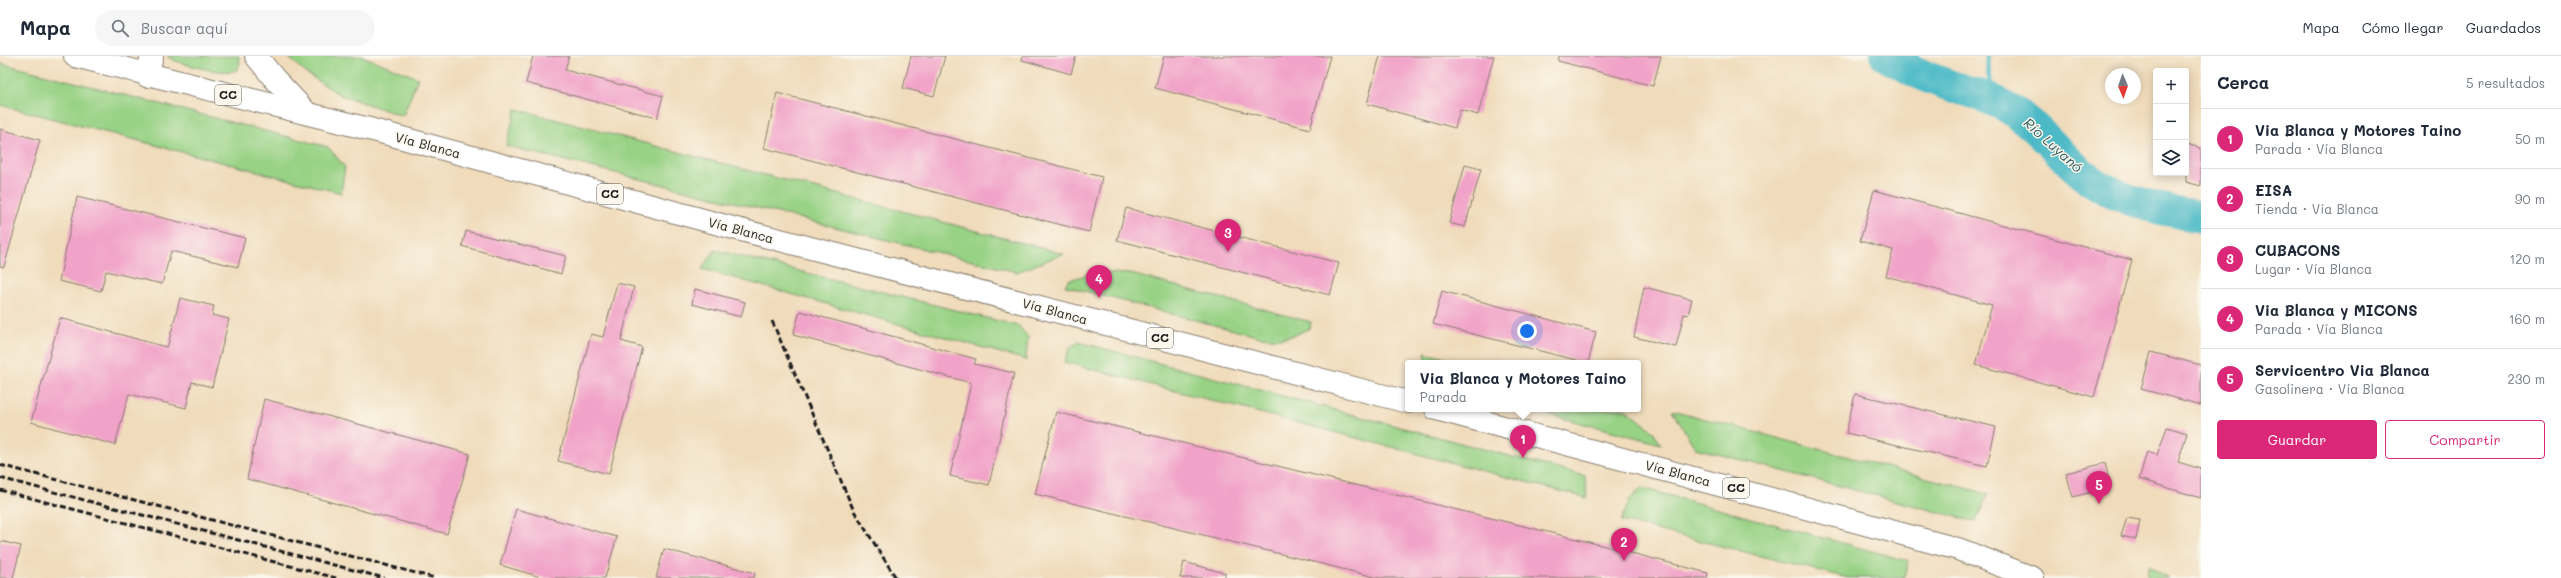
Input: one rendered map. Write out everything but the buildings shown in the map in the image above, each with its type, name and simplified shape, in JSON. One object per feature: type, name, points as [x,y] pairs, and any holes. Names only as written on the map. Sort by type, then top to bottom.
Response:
[{"type":"main road","name":"Vía Blanca","points":[[75,56],[150,66],[308,114],[744,231],[1405,401]]},
{"type":"main road","points":[[256,56],[272,77],[308,114]]},
{"type":"main road","name":"Vía Blanca","points":[[1447,412],[1958,549],[2033,578]]},
{"type":"green space","points":[[167,56],[239,56],[240,63],[237,70],[223,71],[190,66]]},
{"type":"green space","points":[[287,56],[362,56],[418,78],[403,116],[340,95],[306,73]]},
{"type":"green space","points":[[0,63],[328,147],[345,167],[341,193],[0,105]]},
{"type":"green space","points":[[516,109],[1064,254],[1017,272],[506,146]]},
{"type":"green space","points":[[715,250],[1019,326],[1028,337],[1026,360],[702,269]]},
{"type":"green space","points":[[1109,273],[1131,274],[1311,322],[1310,328],[1286,337],[1260,337],[1065,286],[1068,280],[1086,275]]},
{"type":"green space","points":[[1079,342],[1585,476],[1587,498],[1064,362],[1070,347]]},
{"type":"green space","points":[[1425,353],[1452,360],[1426,360]]},
{"type":"green space","points":[[1672,410],[1988,494],[1976,522],[1695,448]]},
{"type":"green space","points":[[1539,412],[1630,412],[1653,431],[1661,444]]},
{"type":"green space","points":[[1642,488],[1908,561],[1904,578],[1848,578],[1621,521],[1630,499]]},
{"type":"green space","points":[[2148,565],[2168,578],[2147,578]]},
{"type":"waterway","name":"Río Luyanó","points":[[1886,56],[1926,77],[1983,96],[2018,114],[2035,128],[2076,168],[2089,179],[2104,188],[2135,202],[2201,217]]},
{"type":"waterway","points":[[1987,56],[1992,99]]},
{"type":"railway","points":[[772,321],[854,511],[896,578]]},
{"type":"railway","points":[[0,465],[435,578]]},
{"type":"railway","points":[[0,478],[384,578]]},
{"type":"railway","points":[[0,490],[336,578]]},
{"type":"place","name":"CUBACONS","points":[[1228,252]]},
{"type":"place","name":"Via Blanca y MICONS","points":[[1099,298]]},
{"type":"place","name":"Via Blanca y Motores Taino","points":[[1523,458]]},
{"type":"place","name":"Servicentro Via Blanca","points":[[2099,504]]},
{"type":"place","name":"EISA","points":[[1624,561]]}]
